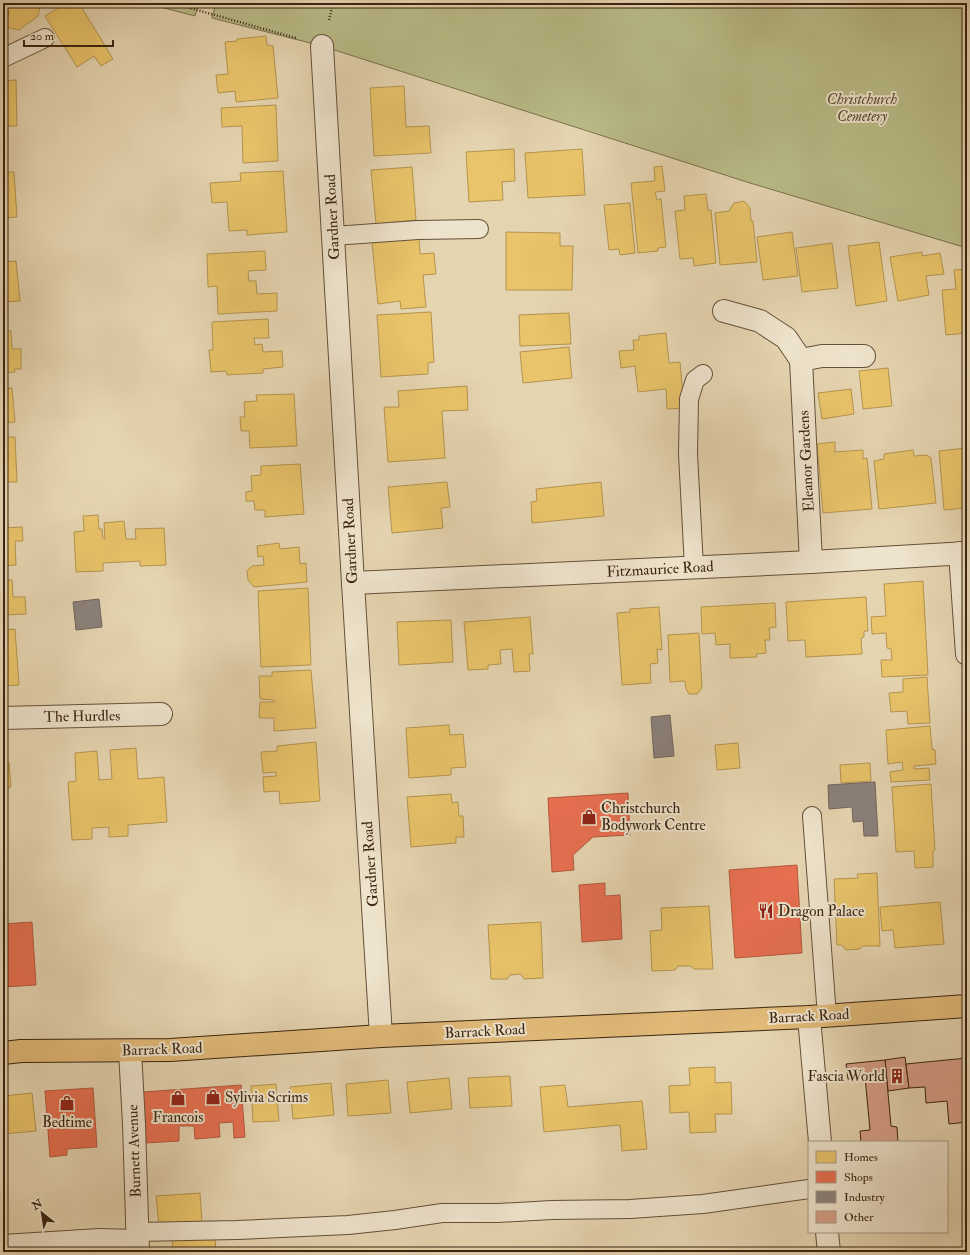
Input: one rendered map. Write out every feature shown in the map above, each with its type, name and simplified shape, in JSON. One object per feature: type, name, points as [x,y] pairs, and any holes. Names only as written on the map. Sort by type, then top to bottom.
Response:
[{"type":"main road","name":"Barrack Road","points":[[3,1053],[21,1051],[170,1050],[381,1036],[818,1016],[967,1006]]},
{"type":"street","name":"Gardner Road","points":[[322,46],[381,1036]]},
{"type":"street","points":[[724,311],[760,321],[786,338],[801,360],[822,356],[864,356]]},
{"type":"street","name":"Eleanor Gardens","points":[[801,360],[811,562]]},
{"type":"street","name":"Fitzmaurice Road","points":[[353,583],[811,562],[963,553]]},
{"type":"street","points":[[963,553],[967,654]]},
{"type":"street","name":"The Hurdles","points":[[3,718],[161,714]]},
{"type":"street","points":[[818,1016],[820,1141]]},
{"type":"street","name":"Burnett Avenue","points":[[130,1051],[134,1124],[137,1241]]},
{"type":"street","points":[[827,1233],[829,1252]]},
{"type":"lane","points":[[3,58],[46,38]]},
{"type":"lane","points":[[333,236],[418,230],[479,229]]},
{"type":"lane","points":[[694,567],[688,454],[689,398],[695,380],[703,374]]},
{"type":"lane","points":[[812,816],[818,1016]]},
{"type":"lane","points":[[3,1244],[99,1238],[137,1241],[236,1230],[348,1225],[442,1214],[645,1208],[704,1204],[808,1189]]},
{"type":"path","points":[[182,3],[183,6],[322,46]]},
{"type":"path","points":[[190,8],[191,3]]},
{"type":"green space","points":[[145,3],[199,3],[195,16]]},
{"type":"green space","name":"Christchurch Cemetery","points":[[216,3],[967,3],[967,248],[750,183],[322,46],[212,18]]},
{"type":"building: Homes","points":[[3,3],[41,3],[38,16],[19,30],[6,27],[9,11],[3,9]]},
{"type":"building: Homes","points":[[66,3],[79,3],[113,59],[101,66],[94,56],[77,67],[45,16]]},
{"type":"building: Homes","points":[[266,36],[267,45],[273,46],[278,98],[236,102],[235,91],[218,93],[216,75],[228,74],[225,42],[237,41],[237,39]]},
{"type":"building: Homes","points":[[16,80],[17,126],[3,126],[3,81]]},
{"type":"building: Homes","points":[[404,86],[406,127],[429,126],[431,153],[374,156],[370,88]]},
{"type":"building: Homes","points":[[276,105],[278,161],[243,163],[242,126],[222,127],[221,108]]},
{"type":"building: Homes","points":[[514,149],[515,181],[502,182],[503,200],[469,202],[466,152]]},
{"type":"building: Homes","points":[[582,149],[585,195],[528,198],[525,153]]},
{"type":"building: Homes","points":[[662,166],[665,191],[655,192],[657,200],[661,199],[666,247],[658,248],[658,251],[638,253],[631,183],[655,181],[654,167]]},
{"type":"building: Homes","points":[[412,167],[416,220],[376,224],[371,170]]},
{"type":"building: Homes","points":[[283,171],[287,232],[247,235],[247,230],[229,231],[227,202],[212,203],[210,183],[241,181],[240,173]]},
{"type":"building: Homes","points":[[3,172],[14,172],[17,217],[3,218]]},
{"type":"building: Homes","points":[[706,194],[708,210],[711,210],[716,263],[694,266],[693,258],[680,259],[675,211],[685,210],[684,196]]},
{"type":"building: Homes","points":[[744,201],[750,208],[751,221],[753,221],[757,262],[720,265],[715,213],[729,211],[734,203]]},
{"type":"building: Homes","points":[[630,203],[635,253],[620,255],[619,249],[609,250],[604,205]]},
{"type":"building: Homes","points":[[506,232],[560,233],[560,246],[573,246],[572,290],[506,290]]},
{"type":"building: Homes","points":[[792,232],[798,276],[763,280],[757,237]]},
{"type":"building: Homes","points":[[419,237],[420,254],[434,253],[436,274],[423,275],[426,307],[401,309],[400,301],[378,304],[372,242]]},
{"type":"building: Homes","points":[[879,242],[887,301],[856,306],[848,246]]},
{"type":"building: Homes","points":[[832,243],[838,288],[802,292],[796,248]]},
{"type":"building: Homes","points":[[265,251],[266,270],[248,271],[249,281],[256,281],[257,294],[277,293],[277,311],[218,314],[217,286],[208,287],[207,254]]},
{"type":"building: Homes","points":[[922,252],[922,256],[940,253],[944,274],[926,276],[929,295],[898,301],[890,257]]},
{"type":"building: Homes","points":[[16,261],[20,301],[3,302],[3,262]]},
{"type":"building: Homes","points":[[967,269],[967,333],[946,335],[942,290],[956,289],[954,270]]},
{"type":"building: Homes","points":[[431,312],[434,362],[428,363],[428,374],[381,377],[377,315]]},
{"type":"building: Homes","points":[[569,313],[571,344],[520,346],[519,315]]},
{"type":"building: Homes","points":[[268,319],[269,338],[254,338],[255,345],[262,344],[263,352],[282,351],[283,367],[263,369],[263,373],[227,375],[226,371],[211,372],[209,350],[213,350],[212,322]]},
{"type":"building: Homes","points":[[3,331],[11,331],[12,349],[21,349],[21,369],[14,369],[15,372],[3,373]]},
{"type":"building: Homes","points":[[666,333],[669,363],[680,362],[684,408],[667,409],[666,389],[638,392],[635,366],[621,368],[619,351],[634,350],[633,340],[639,340],[639,336]]},
{"type":"building: Homes","points":[[569,347],[572,378],[523,383],[520,352]]},
{"type":"building: Homes","points":[[888,368],[892,406],[863,409],[859,371]]},
{"type":"building: Homes","points":[[467,386],[468,410],[442,411],[445,458],[388,462],[384,407],[399,407],[398,391]]},
{"type":"building: Homes","points":[[12,388],[15,422],[3,423],[3,389]]},
{"type":"building: Homes","points":[[851,389],[854,414],[822,419],[818,393]]},
{"type":"building: Homes","points":[[294,394],[297,446],[250,448],[249,431],[241,431],[240,417],[245,417],[244,402],[257,401],[256,395]]},
{"type":"building: Homes","points":[[3,437],[15,437],[17,482],[3,482]]},
{"type":"building: Homes","points":[[835,442],[835,452],[863,450],[863,459],[867,458],[872,509],[823,513],[817,444]]},
{"type":"building: Homes","points":[[966,448],[967,508],[944,510],[939,451]]},
{"type":"building: Homes","points":[[913,450],[914,456],[927,455],[931,458],[936,503],[879,509],[874,461],[884,459],[884,454]]},
{"type":"building: Homes","points":[[300,464],[304,514],[265,517],[265,510],[255,510],[254,501],[246,501],[246,492],[252,491],[251,476],[261,475],[261,466]]},
{"type":"building: Homes","points":[[447,482],[450,507],[441,508],[443,528],[392,533],[388,487]]},
{"type":"building: Homes","points":[[601,482],[604,516],[532,523],[531,502],[537,501],[536,489]]},
{"type":"building: Homes","points":[[7,511],[8,527],[3,527],[3,512]]},
{"type":"building: Homes","points":[[98,515],[99,529],[102,529],[103,538],[105,539],[104,523],[124,521],[126,539],[136,539],[135,529],[164,528],[166,565],[140,566],[140,561],[103,563],[103,571],[76,572],[74,532],[84,531],[83,516]]},
{"type":"building: Homes","points":[[22,527],[23,541],[15,541],[16,565],[3,566],[3,528]]},
{"type":"building: Homes","points":[[279,543],[280,549],[299,547],[300,564],[306,563],[307,582],[254,587],[248,580],[247,571],[252,566],[264,565],[263,556],[258,557],[257,546]]},
{"type":"building: Homes","points":[[3,580],[12,580],[13,597],[25,597],[26,614],[3,615]]},
{"type":"building: Homes","points":[[923,581],[928,675],[882,677],[881,660],[892,660],[891,649],[887,648],[886,633],[872,634],[871,617],[886,616],[884,584]]},
{"type":"building: Homes","points":[[308,588],[311,665],[261,667],[258,591]]},
{"type":"building: Homes","points":[[866,597],[868,631],[864,631],[864,637],[861,638],[862,654],[806,657],[805,640],[788,641],[786,602]]},
{"type":"building: Homes","points":[[775,603],[776,627],[769,628],[770,640],[765,640],[766,653],[756,654],[757,657],[730,658],[730,644],[716,645],[715,633],[702,634],[701,607]]},
{"type":"building: Homes","points":[[659,607],[662,650],[657,649],[658,663],[650,664],[651,683],[622,685],[617,613],[630,612],[630,609]]},
{"type":"building: Homes","points":[[530,617],[533,654],[529,654],[530,671],[514,672],[512,649],[500,650],[501,664],[488,665],[488,669],[468,670],[464,622]]},
{"type":"building: Homes","points":[[451,620],[453,662],[399,665],[397,622]]},
{"type":"building: Homes","points":[[15,629],[19,685],[3,686],[3,630]]},
{"type":"building: Homes","points":[[699,633],[702,688],[697,694],[689,694],[686,689],[685,681],[670,682],[668,635]]},
{"type":"building: Homes","points":[[311,670],[316,728],[274,731],[274,718],[259,718],[260,702],[275,702],[274,700],[260,699],[259,676],[272,676],[272,672]]},
{"type":"building: Homes","points":[[927,677],[930,723],[908,724],[907,711],[891,712],[889,693],[903,692],[903,679]]},
{"type":"building: Homes","points":[[449,725],[450,735],[463,734],[466,767],[451,768],[451,775],[409,778],[406,728]]},
{"type":"building: Homes","points":[[930,726],[932,749],[935,750],[936,764],[914,766],[914,769],[929,768],[930,780],[891,782],[890,772],[903,770],[902,762],[888,764],[886,730]]},
{"type":"building: Homes","points":[[316,742],[320,801],[280,804],[279,791],[264,792],[263,777],[276,776],[276,772],[263,773],[261,752],[277,751],[277,746]]},
{"type":"building: Homes","points":[[738,743],[740,768],[717,770],[715,745]]},
{"type":"building: Homes","points":[[3,744],[4,763],[9,762],[11,787],[3,788]]},
{"type":"building: Homes","points":[[136,748],[138,779],[164,777],[167,822],[128,825],[128,836],[109,837],[109,827],[92,828],[92,839],[72,840],[68,782],[76,781],[75,753],[97,751],[99,780],[112,779],[110,750]]},
{"type":"building: Homes","points":[[870,763],[871,781],[841,783],[840,765]]},
{"type":"building: Homes","points":[[931,784],[935,850],[933,851],[933,867],[915,868],[914,851],[896,852],[892,787]]},
{"type":"building: Homes","points":[[451,794],[452,803],[458,802],[459,816],[463,816],[464,837],[456,837],[456,843],[411,847],[407,797]]},
{"type":"building: Homes","points":[[877,873],[880,946],[863,946],[860,949],[846,950],[842,945],[837,945],[834,879],[858,878],[857,874]]},
{"type":"building: Homes","points":[[940,902],[944,944],[895,948],[893,930],[882,931],[880,907]]},
{"type":"building: Homes","points":[[709,906],[713,969],[694,969],[691,966],[678,966],[675,970],[652,971],[650,931],[662,930],[661,908]]},
{"type":"building: Homes","points":[[541,922],[543,978],[524,979],[521,974],[510,975],[507,979],[491,979],[488,925]]},
{"type":"building: Homes","points":[[715,1067],[715,1083],[731,1082],[732,1114],[715,1114],[716,1132],[690,1133],[689,1112],[670,1113],[669,1086],[690,1085],[689,1068]]},
{"type":"building: Homes","points":[[510,1076],[512,1106],[470,1108],[468,1078]]},
{"type":"building: Homes","points":[[449,1078],[452,1109],[410,1113],[407,1082]]},
{"type":"building: Homes","points":[[388,1080],[391,1113],[348,1116],[346,1084]]},
{"type":"building: Homes","points":[[331,1083],[334,1115],[293,1119],[290,1087]]},
{"type":"building: Homes","points":[[276,1084],[279,1121],[253,1122],[251,1086]]},
{"type":"building: Homes","points":[[565,1085],[568,1107],[642,1101],[647,1149],[622,1151],[620,1125],[544,1132],[540,1087]]},
{"type":"building: Homes","points":[[32,1093],[36,1131],[3,1134],[3,1096]]},
{"type":"building: Homes","points":[[200,1193],[202,1222],[159,1226],[156,1196]]},
{"type":"building: Homes","points":[[215,1238],[216,1252],[173,1252],[172,1240]]},
{"type":"building: Homes","points":[[71,1246],[71,1252],[3,1252]]},
{"type":"building: Shops","name":"Christchurch Bodywork Centre","points":[[628,793],[630,835],[593,837],[573,855],[574,870],[552,872],[548,798]]},
{"type":"building: Shops","name":"Dragon Palace","points":[[797,865],[802,953],[735,958],[729,870]]},
{"type":"building: Shops","points":[[605,883],[605,896],[620,895],[622,939],[582,942],[579,885]]},
{"type":"building: Shops","points":[[32,922],[36,985],[3,987],[3,924]]},
{"type":"building: Shops","points":[[241,1085],[245,1137],[234,1138],[233,1122],[219,1123],[220,1137],[195,1139],[194,1126],[179,1126],[179,1141],[146,1143],[143,1092]]},
{"type":"building: Shops","points":[[93,1088],[97,1147],[67,1149],[67,1155],[50,1157],[45,1091]]},
{"type":"building: Industry","points":[[99,599],[102,627],[76,630],[73,602]]},
{"type":"building: Industry","points":[[670,715],[674,756],[654,758],[651,717]]},
{"type":"building: Industry","points":[[875,782],[878,836],[864,836],[863,821],[853,822],[852,807],[829,809],[828,785]]},
{"type":"building: Other","name":"Fascia World","points":[[905,1057],[909,1088],[888,1091],[885,1060]]},
{"type":"building: Other","points":[[967,1058],[967,1122],[949,1124],[947,1101],[926,1103],[925,1087],[909,1088],[906,1064]]},
{"type":"building: Other","points":[[885,1060],[891,1126],[897,1127],[898,1141],[861,1141],[860,1131],[870,1130],[865,1077],[848,1079],[846,1064]]},
{"type":"place","name":"Christchurch Bodywork Centre","points":[[589,817]]},
{"type":"place","name":"Dragon Palace","points":[[766,911]]},
{"type":"place","name":"Fascia World","points":[[897,1076]]},
{"type":"place","name":"Sylivia Scrims","points":[[213,1097]]},
{"type":"place","name":"Francois","points":[[178,1098]]},
{"type":"place","name":"Bedtime","points":[[67,1103]]}]
